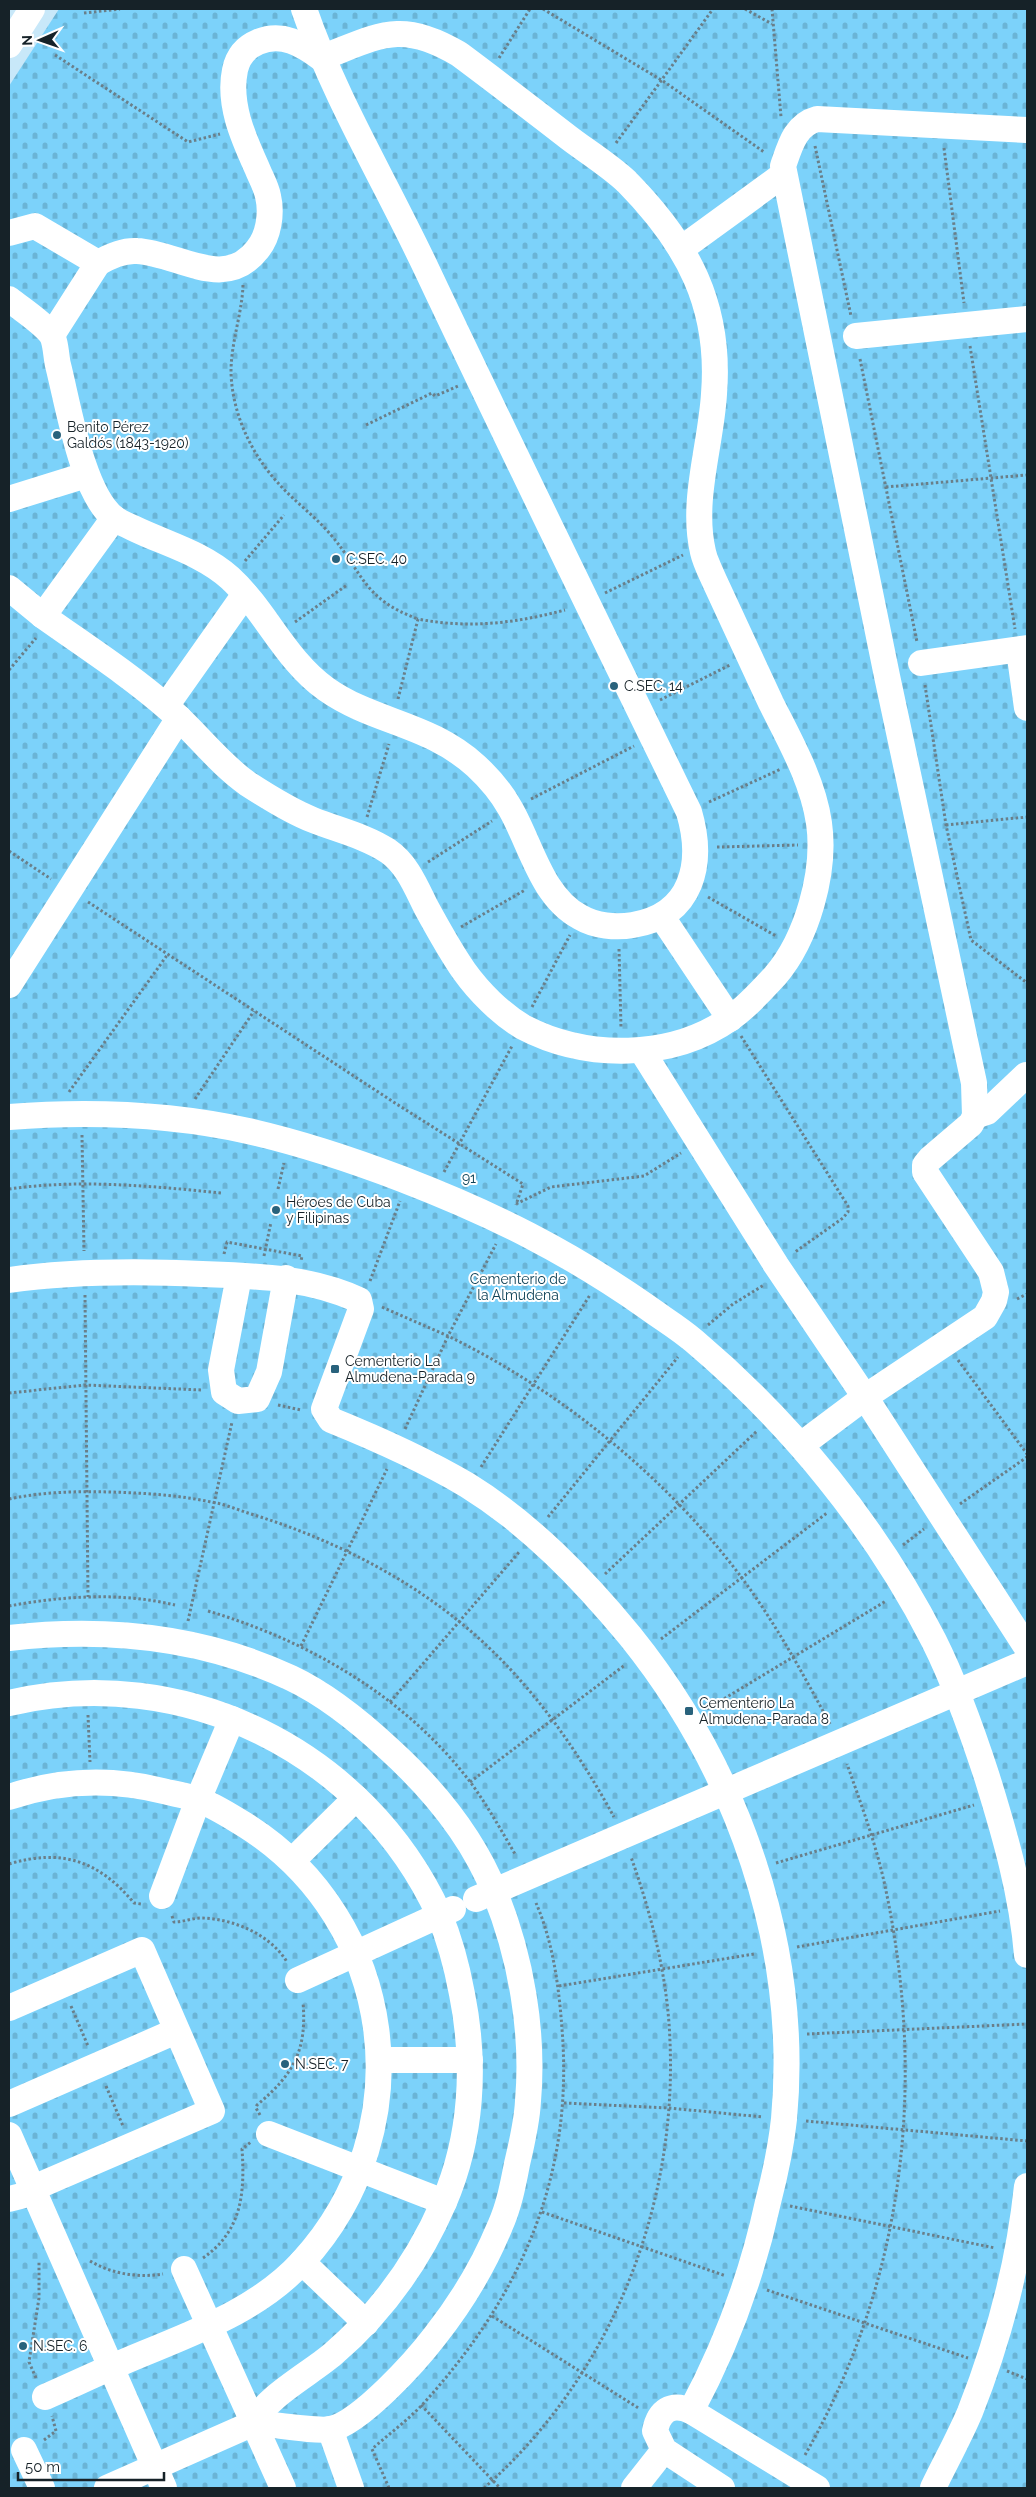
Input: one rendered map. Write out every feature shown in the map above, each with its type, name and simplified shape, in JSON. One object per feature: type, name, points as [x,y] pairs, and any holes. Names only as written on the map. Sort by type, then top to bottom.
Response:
[{"type":"street","points":[[9,45],[32,9]]},
{"type":"street","points":[[9,299],[52,335],[86,475],[103,506],[114,518],[156,539],[202,558],[237,586],[299,665],[328,691],[346,701],[439,738],[458,750],[497,788],[511,809],[544,879],[558,899],[580,917],[602,925],[619,926],[647,923],[662,917],[679,901],[693,874],[697,848],[689,812],[477,378],[425,266],[321,58],[304,9]]},
{"type":"street","points":[[9,588],[47,619],[126,674],[172,712],[244,781],[276,802],[310,819],[360,836],[388,852],[409,874],[443,937],[479,990],[522,1026],[557,1040],[593,1049],[632,1051],[685,1040],[730,1019],[757,996],[781,969],[794,947],[814,898],[820,845],[819,822],[799,760],[749,656],[703,551],[700,512],[714,395],[715,348],[708,308],[696,276],[681,249],[657,216],[626,181],[488,75],[438,41],[415,34],[390,33],[321,58]]},
{"type":"street","points":[[52,335],[98,263],[124,252],[137,251],[161,255],[211,270],[241,264],[258,250],[267,232],[270,210],[268,194],[241,128],[233,102],[233,83],[236,65],[244,50],[259,42],[289,39],[321,58]]},
{"type":"street","points":[[681,249],[783,170],[802,129],[817,119],[1027,130]]},
{"type":"street","points":[[783,170],[887,676],[974,1083],[975,1116],[965,1132],[925,1165],[924,1172],[987,1264],[995,1282],[994,1301],[985,1317],[865,1397],[801,1444]]},
{"type":"street","points":[[9,233],[35,226],[98,263]]},
{"type":"street","points":[[856,336],[1027,319]]},
{"type":"street","points":[[9,499],[86,475]]},
{"type":"street","points":[[47,619],[114,518]]},
{"type":"street","points":[[9,985],[69,890],[172,712],[237,586]]},
{"type":"street","points":[[921,663],[1023,649],[1027,708]]},
{"type":"street","points":[[662,917],[730,1019]]},
{"type":"street","points":[[632,1051],[699,1142],[779,1270],[865,1397],[1027,1648]]},
{"type":"street","points":[[975,1116],[987,1112],[1026,1075]]},
{"type":"street","points":[[9,1117],[72,1115],[180,1120],[248,1131],[345,1158],[465,1203],[511,1214],[536,1237],[603,1276],[692,1339],[801,1444],[846,1502],[905,1590],[934,1641],[956,1692],[993,1799],[1017,1837],[1025,1931]]},
{"type":"street","points":[[9,1280],[85,1272],[153,1271],[286,1278],[354,1298],[361,1304],[361,1309],[324,1409],[326,1415],[331,1420],[397,1447],[468,1486],[534,1535],[590,1588],[643,1652],[690,1719],[725,1791],[756,1869],[775,1950],[784,2034],[784,2119],[769,2201],[747,2284],[718,2357],[691,2411]]},
{"type":"street","points":[[239,1276],[221,1370],[239,1397],[269,1372],[286,1278]]},
{"type":"street","points":[[9,1638],[91,1632],[141,1635],[188,1642],[245,1659],[293,1679],[363,1725],[426,1784],[475,1854],[485,1895],[511,1940],[523,1993],[529,2049],[528,2102],[512,2191],[501,2225],[483,2261],[443,2326],[414,2363],[384,2393],[349,2420],[330,2429],[254,2423],[160,2477],[107,2488]]},
{"type":"street","points":[[298,1980],[446,1912],[458,1894],[468,1892],[485,1895],[1027,1662]]},
{"type":"street","points":[[9,1703],[55,1694],[88,1692],[156,1698],[232,1719],[295,1749],[328,1772],[383,1826],[446,1912],[468,2024],[470,2060],[465,2133],[455,2173],[444,2202],[413,2263],[390,2296],[366,2323],[333,2354],[276,2396],[258,2413],[254,2423]]},
{"type":"street","points":[[162,1896],[198,1800],[232,1719]]},
{"type":"street","points":[[9,1797],[36,1788],[91,1782],[140,1786],[198,1800],[260,1835],[292,1861],[336,1914],[357,1953],[375,2019],[379,2060],[377,2094],[370,2134],[360,2169],[344,2205],[302,2262],[277,2286],[246,2307],[210,2326],[45,2398]]},
{"type":"street","points":[[292,1861],[356,1798]]},
{"type":"street","points":[[9,2008],[142,1950],[212,2111],[20,2195]]},
{"type":"street","points":[[9,2104],[176,2031]]},
{"type":"street","points":[[379,2060],[470,2060]]},
{"type":"street","points":[[269,2134],[444,2202]]},
{"type":"street","points":[[9,2135],[20,2195],[110,2368],[160,2477]]},
{"type":"street","points":[[933,2488],[969,2414],[1003,2311],[1017,2252],[1027,2186]]},
{"type":"street","points":[[302,2262],[366,2323]]},
{"type":"street","points":[[184,2269],[283,2488]]},
{"type":"street","points":[[722,2488],[664,2450],[655,2431],[657,2421],[663,2412],[671,2408],[682,2407],[691,2411],[817,2488]]},
{"type":"street","points":[[330,2429],[351,2488]]},
{"type":"street","points":[[24,2450],[42,2488]]},
{"type":"street","points":[[634,2488],[664,2450]]},
{"type":"path","points":[[84,13],[120,9]]},
{"type":"path","points":[[488,75],[530,9]]},
{"type":"path","points":[[543,9],[663,82],[783,170]]},
{"type":"path","points":[[616,143],[663,82],[713,9]]},
{"type":"path","points":[[745,9],[772,24]]},
{"type":"path","points":[[772,9],[780,114],[785,126],[802,129],[856,336],[921,663],[946,825],[971,940],[1027,983]]},
{"type":"path","points":[[55,55],[188,142],[241,128]]},
{"type":"path","points":[[941,125],[966,325],[991,479],[1023,649]]},
{"type":"path","points":[[241,264],[243,288],[234,334],[231,372],[236,407],[243,429],[257,456],[278,483],[331,535],[368,588],[384,603],[418,619],[459,625],[518,621],[571,608],[680,555],[703,551]]},
{"type":"path","points":[[366,425],[432,393],[435,396],[477,378]]},
{"type":"path","points":[[886,487],[1027,476]]},
{"type":"path","points":[[237,586],[284,515]]},
{"type":"path","points":[[276,636],[346,585]]},
{"type":"path","points":[[9,670],[47,619]]},
{"type":"path","points":[[360,836],[394,720],[418,619]]},
{"type":"path","points":[[640,710],[749,656]]},
{"type":"path","points":[[409,874],[511,809],[632,747]]},
{"type":"path","points":[[689,812],[799,760]]},
{"type":"path","points":[[946,825],[1027,817]]},
{"type":"path","points":[[697,848],[820,845]]},
{"type":"path","points":[[9,851],[523,1184],[511,1214],[448,1336],[301,1646]]},
{"type":"path","points":[[443,937],[544,879]]},
{"type":"path","points":[[688,885],[794,947]]},
{"type":"path","points":[[434,1191],[580,917]]},
{"type":"path","points":[[619,926],[632,1051]]},
{"type":"path","points":[[88,1597],[83,1184],[72,1115],[64,1099],[168,954]]},
{"type":"path","points":[[180,1120],[254,1011]]},
{"type":"path","points":[[390,1702],[534,1535],[692,1339],[848,1212],[848,1206],[730,1019]]},
{"type":"path","points":[[511,1214],[551,1187],[644,1176],[699,1142]]},
{"type":"path","points":[[278,1190],[284,1163]]},
{"type":"path","points":[[9,1188],[83,1184],[157,1186],[222,1193]]},
{"type":"path","points":[[264,1256],[271,1222]]},
{"type":"path","points":[[225,1251],[227,1242],[265,1249]]},
{"type":"path","points":[[468,1486],[603,1276]]},
{"type":"path","points":[[1023,1297],[1027,1294]]},
{"type":"path","points":[[946,1343],[1027,1454]]},
{"type":"path","points":[[9,1393],[85,1385],[239,1397],[326,1415]]},
{"type":"path","points":[[189,1615],[239,1397]]},
{"type":"path","points":[[590,1588],[773,1416]]},
{"type":"path","points":[[690,1719],[905,1590]]},
{"type":"path","points":[[9,1606],[34,1601],[88,1597],[124,1598],[175,1605]]},
{"type":"path","points":[[88,1692],[91,1782]]},
{"type":"path","points":[[756,1869],[993,1799]]},
{"type":"path","points":[[9,1864],[29,1858],[66,1858],[94,1868],[118,1884],[139,1905],[162,1896],[174,1922],[200,1918],[226,1921],[260,1936],[283,1956],[298,1980],[303,2002],[305,2021],[299,2055],[277,2087],[256,2108],[269,2134],[243,2147],[243,2196],[226,2236],[209,2254],[184,2269],[150,2276],[126,2274],[105,2269],[87,2259]]},
{"type":"path","points":[[559,1986],[775,1950],[1025,1931]]},
{"type":"path","points":[[784,2034],[1027,2024]]},
{"type":"path","points":[[769,2201],[1017,2252]]},
{"type":"path","points":[[542,2212],[1027,2379]]},
{"type":"path","points":[[24,2450],[46,2439],[56,2431],[45,2398],[29,2362],[39,2298],[39,2255]]},
{"type":"path","points":[[390,2488],[372,2449],[422,2405],[459,2362],[492,2316],[498,2304]]},
{"type":"path","points":[[492,2316],[657,2421]]},
{"type":"path","points":[[422,2405],[500,2488]]},
{"type":"green space","name":"Cementerio de la Almudena","points":[[59,9],[1027,9],[1027,2488],[9,2488],[9,86]]},
{"type":"place","name":"Benito Pérez Galdós (1843-1920)","points":[[57,435]]},
{"type":"place","name":"C.SEC. 40","points":[[336,559]]},
{"type":"place","name":"C.SEC. 14","points":[[614,686]]},
{"type":"place","name":"Héroes de Cuba y Filipinas","points":[[276,1210]]},
{"type":"place","name":"Cementerio La Almudena-Parada 9","points":[[335,1369]]},
{"type":"place","name":"Cementerio La Almudena-Parada 8","points":[[689,1711]]},
{"type":"place","name":"N.SEC. 7","points":[[285,2064]]},
{"type":"place","name":"N.SEC. 6","points":[[23,2346]]},
{"type":"park label","name":"91","points":[[469,1178]]}]
